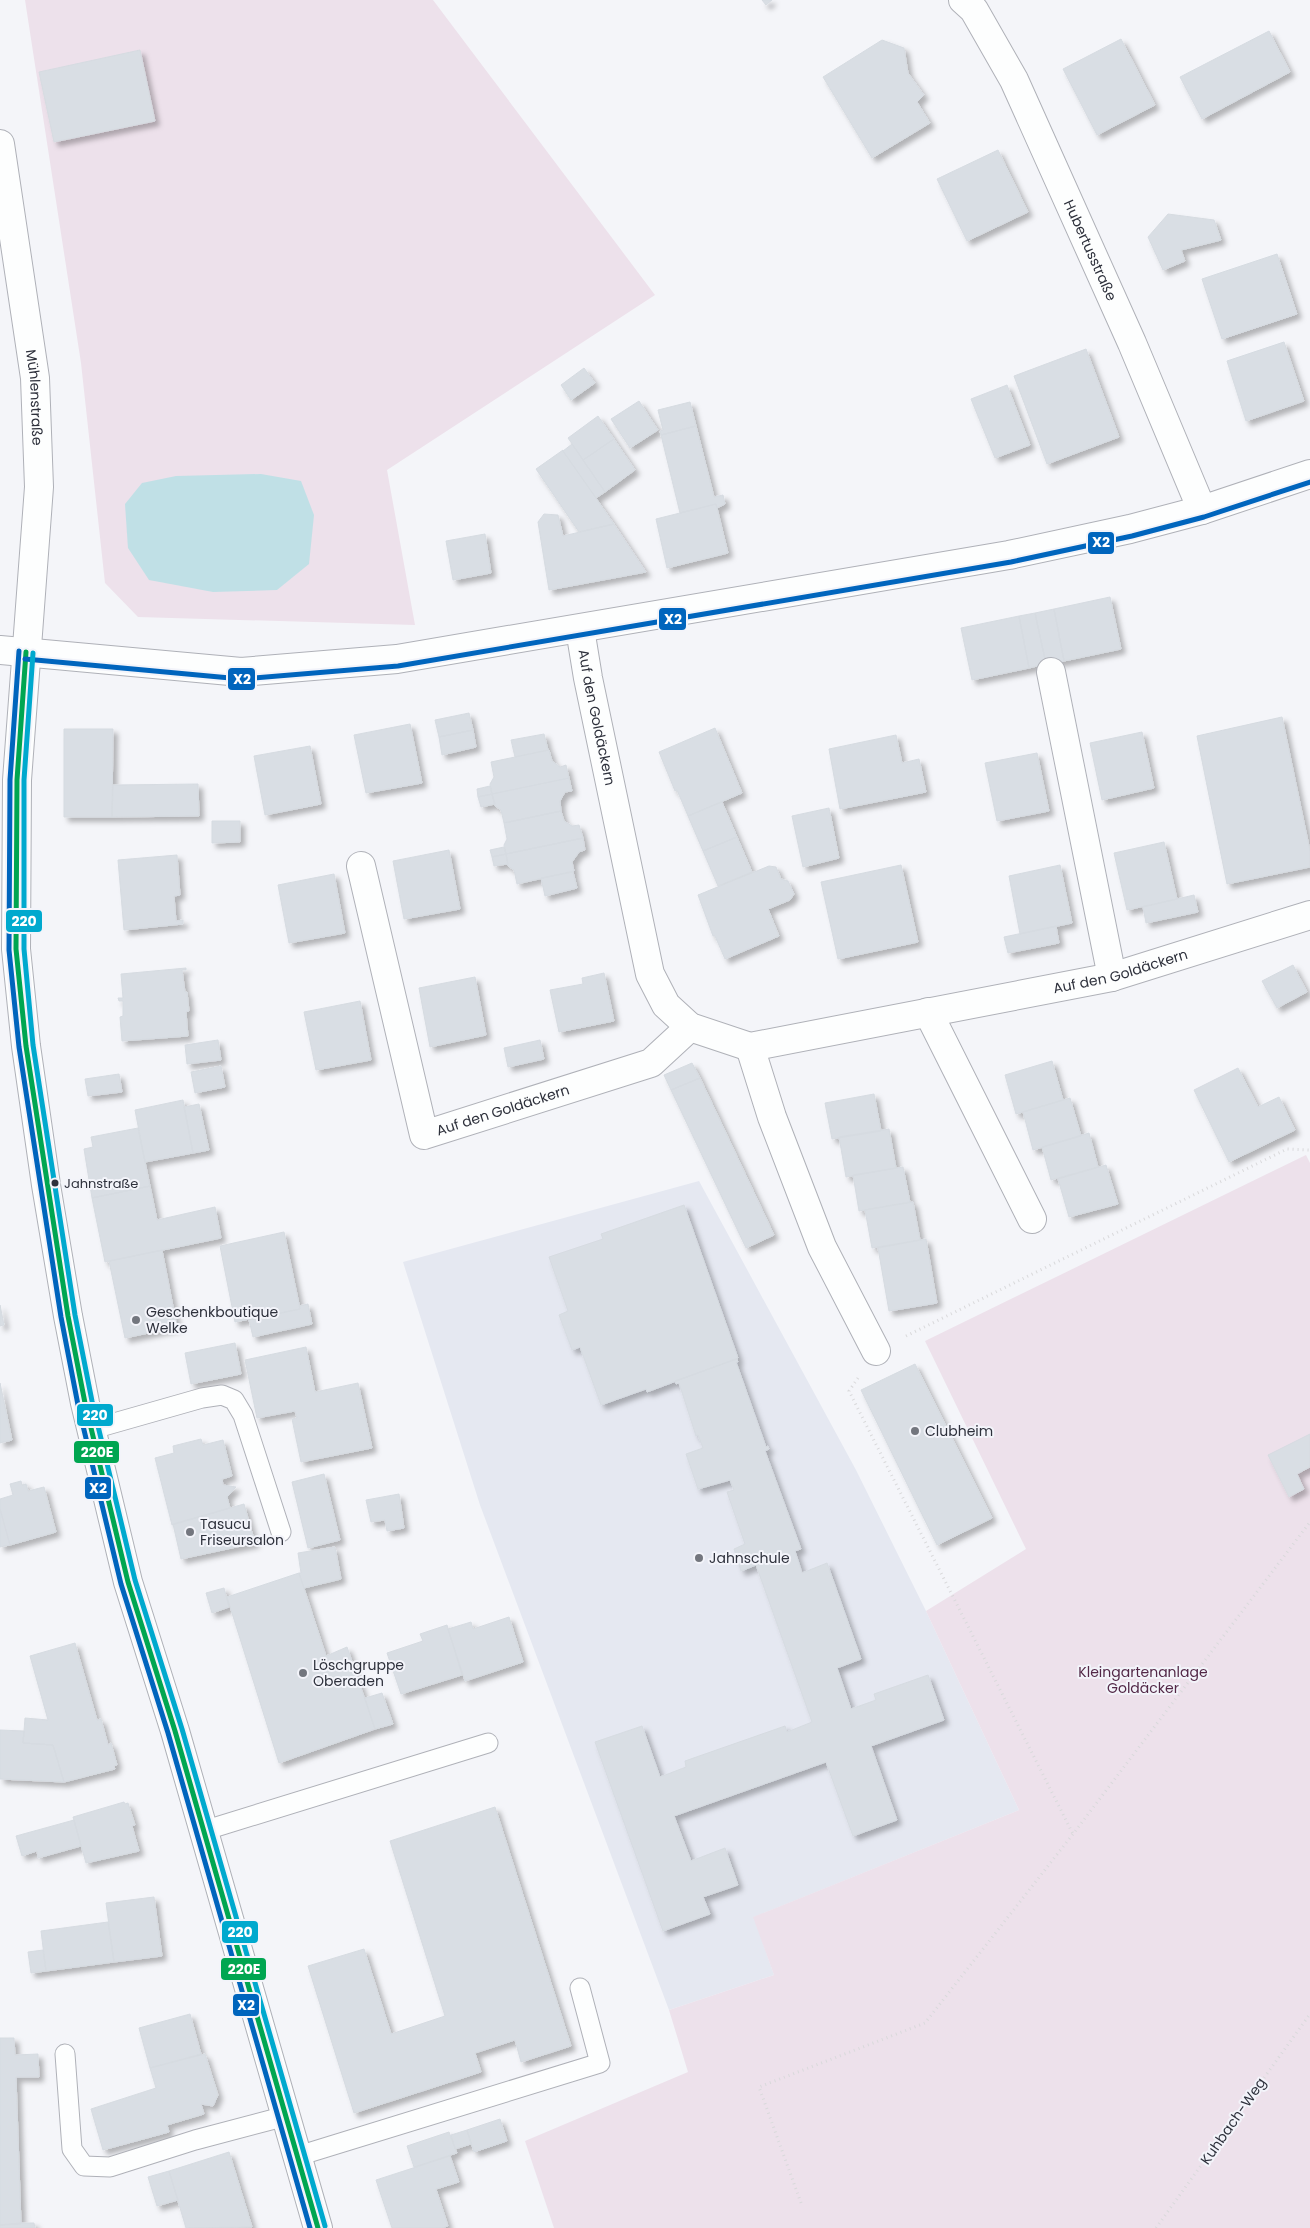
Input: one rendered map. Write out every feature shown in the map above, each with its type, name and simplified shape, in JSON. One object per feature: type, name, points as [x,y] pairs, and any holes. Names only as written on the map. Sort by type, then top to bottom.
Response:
[{"type":"main road","name":"Hubertusstraße","points":[[964,0],[974,10],[1014,80],[1128,334],[1202,510]]},
{"type":"main road","name":"Mühlenstraße","points":[[0,144],[34,378],[39,488],[13,651]]},
{"type":"main road","points":[[318,2228],[175,1731],[128,1582],[93,1429],[85,1403],[68,1316],[46,1186],[26,1046],[16,948],[17,780],[13,651],[241,672],[397,659],[1009,555],[1130,529],[1202,510],[1310,474]]},
{"type":"main road","name":"Auf den Goldäckern","points":[[580,629],[595,716],[650,974],[666,1005],[690,1027],[750,1047],[1112,977],[1310,914]]},
{"type":"main road","points":[[1050,672],[1112,977]]},
{"type":"main road","name":"Auf den Goldäckern","points":[[361,866],[424,1134],[650,1063],[690,1027]]},
{"type":"main road","points":[[928,1012],[1032,1219]]},
{"type":"main road","points":[[750,1047],[772,1117],[822,1247],[876,1351]]},
{"type":"lane","points":[[93,1429],[202,1398],[222,1395],[234,1400],[243,1415],[280,1532]]},
{"type":"lane","points":[[203,1831],[488,1742]]},
{"type":"lane","points":[[298,2156],[600,2063],[580,1988]]},
{"type":"lane","points":[[65,2054],[72,2149],[84,2166],[110,2167],[195,2140],[286,2116]]},
{"type":"path","points":[[1073,1834],[849,1391],[876,1351],[1287,1149],[1310,1150]]},
{"type":"path","points":[[801,2203],[759,2087],[926,2023],[1073,1834],[1310,1522]]},
{"type":"path","name":"Kuhbach-Weg","points":[[1156,2228],[1310,2014]]},
{"type":"shaded area","name":"Jahnschule","points":[[699,1181],[856,1470],[926,1611],[1019,1810],[754,1917],[774,1975],[669,2010],[480,1505],[403,1262]]},
{"type":"green space","points":[[25,0],[433,0],[655,295],[387,470],[415,625],[138,617],[105,583],[81,363]]},
{"type":"green space","name":"Kleingartenanlage Goldäcker","points":[[1306,1155],[1310,1163],[1310,2228],[554,2228],[525,2141],[688,2072],[669,2010],[774,1975],[753,1917],[1019,1810],[926,1611],[1026,1549],[925,1341]]},
{"type":"water","points":[[261,474],[301,481],[314,515],[309,564],[277,590],[213,592],[149,580],[128,548],[125,504],[142,483],[176,476]]},
{"type":"building","points":[[762,0],[772,0],[766,5]]},
{"type":"building","points":[[1269,31],[1290,72],[1202,119],[1180,77]]},
{"type":"building","points":[[1121,39],[1155,105],[1097,135],[1063,69]]},
{"type":"building","points":[[882,40],[904,48],[908,73],[924,95],[917,102],[930,123],[872,158],[823,77]]},
{"type":"building","points":[[140,50],[155,121],[54,142],[39,72]]},
{"type":"building","points":[[998,150],[1028,212],[967,241],[937,179]]},
{"type":"building","points":[[1168,214],[1214,220],[1221,240],[1181,250],[1185,261],[1163,270],[1148,237]]},
{"type":"building","points":[[1277,254],[1297,314],[1222,339],[1202,279]]},
{"type":"building","points":[[1284,342],[1304,401],[1246,421],[1227,361]]},
{"type":"building","points":[[1086,349],[1119,437],[1047,464],[1014,376]]},
{"type":"building","points":[[584,368],[595,383],[571,400],[561,385]]},
{"type":"building","points":[[1007,385],[1030,445],[995,458],[971,399]]},
{"type":"building","points":[[639,401],[658,430],[630,448],[611,419]]},
{"type":"building","points":[[690,402],[696,426],[661,435],[660,431],[663,430],[658,410]]},
{"type":"building","points":[[598,416],[614,439],[583,460],[568,438]]},
{"type":"building","points":[[696,426],[714,497],[723,495],[725,504],[717,508],[716,504],[680,513],[661,435]]},
{"type":"building","points":[[614,439],[635,470],[605,492],[583,460]]},
{"type":"building","points":[[572,444],[605,492],[596,498],[563,451]]},
{"type":"building","points":[[563,450],[614,524],[579,532],[536,469]]},
{"type":"building","points":[[716,504],[728,553],[667,568],[656,519]]},
{"type":"building","points":[[544,514],[558,515],[563,536],[614,524],[646,572],[549,590],[538,522]]},
{"type":"building","points":[[485,534],[491,573],[453,580],[446,541]]},
{"type":"building","points":[[1110,597],[1121,649],[1064,661],[1054,609]]},
{"type":"building","points":[[1054,609],[1064,661],[1046,664],[1035,613]]},
{"type":"building","points":[[1035,613],[1046,664],[1029,668],[1019,616]]},
{"type":"building","points":[[1019,616],[1029,668],[972,680],[961,628]]},
{"type":"building","points":[[469,713],[473,730],[439,737],[435,720]]},
{"type":"building","points":[[1282,717],[1310,851],[1310,867],[1227,884],[1197,736]]},
{"type":"building","points":[[410,724],[422,783],[366,793],[354,735]]},
{"type":"building","points":[[715,728],[742,793],[688,816],[677,790],[675,791],[659,752]]},
{"type":"building","points":[[64,729],[113,729],[112,817],[64,817]]},
{"type":"building","points":[[473,730],[476,747],[442,755],[439,737]]},
{"type":"building","points":[[1142,732],[1154,788],[1102,800],[1090,743]]},
{"type":"building","points":[[544,734],[548,750],[515,757],[511,740]]},
{"type":"building","points":[[896,735],[902,763],[919,759],[926,792],[840,809],[829,749]]},
{"type":"building","points":[[310,746],[321,804],[265,815],[254,756]]},
{"type":"building","points":[[549,750],[552,761],[560,767],[566,765],[569,778],[492,794],[490,784],[494,777],[491,762]]},
{"type":"building","points":[[1037,753],[1049,811],[997,821],[985,763]]},
{"type":"building","points":[[569,778],[572,791],[565,792],[560,801],[561,811],[504,823],[501,810],[495,806],[492,794]]},
{"type":"building","points":[[198,784],[199,816],[112,817],[113,785]]},
{"type":"building","points":[[490,786],[492,794],[478,797],[477,789]]},
{"type":"building","points":[[492,794],[495,804],[481,807],[478,797]]},
{"type":"building","points":[[722,802],[737,837],[703,851],[688,816]]},
{"type":"building","points":[[829,808],[839,858],[803,867],[792,816]]},
{"type":"building","points":[[561,811],[564,821],[572,826],[579,825],[583,838],[506,854],[504,845],[507,839],[504,823]]},
{"type":"building","points":[[212,821],[240,821],[240,842],[212,843]]},
{"type":"building","points":[[737,837],[752,872],[718,886],[703,851]]},
{"type":"building","points":[[583,838],[585,850],[579,852],[572,862],[574,871],[517,884],[514,870],[508,866],[506,854]]},
{"type":"building","points":[[1164,842],[1177,899],[1127,910],[1114,853]]},
{"type":"building","points":[[504,847],[506,854],[492,857],[490,850]]},
{"type":"building","points":[[449,850],[460,909],[404,919],[393,861]]},
{"type":"building","points":[[506,854],[508,864],[494,866],[492,857]]},
{"type":"building","points":[[177,855],[180,895],[174,896],[176,921],[183,920],[183,924],[124,930],[118,860]]},
{"type":"building","points":[[901,865],[918,942],[838,959],[821,882]]},
{"type":"building","points":[[1060,865],[1072,923],[1020,934],[1009,876]]},
{"type":"building","points":[[769,866],[776,867],[781,879],[788,881],[794,894],[790,900],[768,909],[779,936],[725,959],[715,936],[713,936],[698,895]]},
{"type":"building","points":[[573,872],[577,888],[545,896],[541,878]]},
{"type":"building","points":[[334,874],[345,933],[289,943],[278,885]]},
{"type":"building","points":[[1194,895],[1198,912],[1146,923],[1143,907]]},
{"type":"building","points":[[1056,926],[1059,943],[1008,953],[1004,937]]},
{"type":"building","points":[[1293,965],[1307,992],[1277,1008],[1262,981]]},
{"type":"building","points":[[186,968],[186,970],[182,970],[189,1011],[186,1012],[188,1036],[122,1041],[120,1017],[123,1016],[123,1001],[119,1001],[118,998],[123,998],[121,974]]},
{"type":"building","points":[[604,973],[614,1021],[559,1032],[550,990],[583,984],[582,978]]},
{"type":"building","points":[[475,977],[486,1035],[430,1047],[419,988]]},
{"type":"building","points":[[360,1001],[371,1060],[316,1070],[304,1012]]},
{"type":"building","points":[[218,1040],[221,1060],[187,1064],[185,1045]]},
{"type":"building","points":[[540,1040],[544,1059],[508,1067],[504,1048]]},
{"type":"building","points":[[1052,1061],[1063,1100],[1016,1114],[1005,1075]]},
{"type":"building","points":[[692,1063],[700,1078],[671,1090],[664,1075]]},
{"type":"building","points":[[221,1066],[225,1087],[195,1093],[191,1072]]},
{"type":"building","points":[[1238,1068],[1258,1107],[1279,1097],[1295,1130],[1229,1162],[1194,1090]]},
{"type":"building","points":[[119,1074],[122,1092],[88,1096],[85,1079]]},
{"type":"building","points":[[700,1078],[774,1235],[746,1248],[671,1090]]},
{"type":"building","points":[[874,1094],[881,1131],[832,1139],[825,1103]]},
{"type":"building","points":[[1070,1098],[1081,1136],[1033,1150],[1023,1112]]},
{"type":"building","points":[[183,1100],[193,1153],[145,1162],[135,1110]]},
{"type":"building","points":[[199,1104],[209,1150],[193,1153],[184,1107]]},
{"type":"building","points":[[138,1128],[150,1186],[92,1198],[84,1149],[93,1147],[91,1137]]},
{"type":"building","points":[[889,1129],[896,1168],[846,1177],[839,1137]]},
{"type":"building","points":[[1089,1133],[1098,1167],[1051,1180],[1042,1147]]},
{"type":"building","points":[[1106,1165],[1118,1204],[1069,1217],[1058,1179]]},
{"type":"building","points":[[903,1167],[910,1202],[859,1211],[853,1175]]},
{"type":"building","points":[[150,1186],[157,1220],[215,1207],[221,1238],[105,1262],[92,1198]]},
{"type":"building","points":[[913,1202],[920,1240],[872,1248],[865,1210]]},
{"type":"building","points":[[684,1205],[738,1358],[647,1392],[646,1389],[601,1405],[580,1347],[572,1350],[559,1315],[568,1311],[549,1257],[603,1239],[601,1234]]},
{"type":"building","points":[[284,1232],[300,1309],[235,1322],[220,1246]]},
{"type":"building","points":[[926,1239],[937,1303],[889,1311],[878,1248]]},
{"type":"building","points":[[162,1250],[177,1327],[125,1338],[109,1261]]},
{"type":"building","points":[[308,1304],[312,1324],[253,1337],[249,1320],[300,1309],[299,1306]]},
{"type":"building","points":[[0,1305],[4,1325],[0,1326]]},
{"type":"building","points":[[235,1343],[241,1374],[191,1384],[185,1353]]},
{"type":"building","points":[[306,1347],[315,1392],[358,1383],[372,1448],[301,1462],[292,1419],[297,1418],[295,1411],[257,1418],[245,1360]]},
{"type":"building","points":[[737,1359],[738,1362],[736,1362],[766,1447],[768,1446],[769,1449],[765,1451],[801,1549],[795,1551],[802,1573],[827,1563],[861,1659],[837,1668],[851,1709],[876,1700],[874,1694],[928,1675],[944,1720],[871,1746],[897,1820],[853,1836],[826,1762],[674,1816],[691,1861],[725,1848],[738,1885],[703,1897],[710,1914],[663,1931],[595,1742],[642,1726],[660,1777],[686,1767],[685,1761],[785,1726],[787,1732],[812,1722],[756,1565],[741,1571],[734,1549],[745,1544],[727,1492],[734,1490],[730,1480],[698,1489],[686,1454],[703,1448],[698,1435],[696,1436],[679,1383],[676,1384],[675,1381]]},
{"type":"building","name":"Clubheim","points":[[915,1364],[992,1518],[937,1545],[861,1390]]},
{"type":"building","points":[[0,1383],[12,1440],[0,1443]]},
{"type":"building","points":[[1310,1434],[1310,1467],[1297,1474],[1304,1489],[1289,1497],[1268,1455]]},
{"type":"building","points":[[201,1439],[203,1445],[223,1440],[232,1476],[222,1479],[223,1485],[236,1487],[227,1497],[230,1508],[172,1525],[155,1458],[174,1453],[173,1446]]},
{"type":"building","points":[[324,1474],[340,1540],[308,1548],[292,1482]]},
{"type":"building","points":[[21,1481],[22,1485],[26,1484],[28,1491],[44,1487],[56,1532],[10,1545],[0,1509],[0,1499],[13,1495],[10,1484]]},
{"type":"building","points":[[399,1494],[404,1528],[387,1531],[385,1520],[371,1522],[366,1500]]},
{"type":"building","points":[[244,1504],[255,1543],[181,1559],[173,1524]]},
{"type":"building","points":[[0,1509],[10,1545],[0,1547]]},
{"type":"building","points":[[335,1547],[341,1579],[304,1588],[299,1573],[301,1573],[298,1553]]},
{"type":"building","name":"Löschgruppe Oberaden","points":[[299,1573],[326,1656],[347,1647],[375,1729],[279,1763],[227,1597]]},
{"type":"building","points":[[224,1588],[229,1607],[212,1613],[206,1593]]},
{"type":"building","points":[[509,1617],[523,1662],[465,1681],[448,1629],[471,1622],[473,1629]]},
{"type":"building","points":[[447,1625],[462,1675],[401,1694],[387,1653],[423,1641],[420,1634]]},
{"type":"building","points":[[75,1643],[97,1720],[101,1719],[108,1745],[111,1743],[117,1765],[114,1766],[115,1769],[64,1782],[53,1745],[23,1743],[25,1718],[48,1720],[30,1656]]},
{"type":"building","points":[[382,1693],[393,1724],[375,1729],[365,1698]]},
{"type":"building","points":[[0,1730],[24,1731],[23,1743],[53,1745],[64,1782],[0,1779]]},
{"type":"building","points":[[124,1802],[125,1804],[128,1803],[135,1825],[132,1826],[139,1851],[86,1863],[73,1817]]},
{"type":"building","points":[[495,1807],[571,2046],[521,2062],[515,2040],[475,2053],[481,2072],[354,2113],[308,1966],[364,1949],[391,2034],[445,2016],[390,1841]]},
{"type":"building","points":[[74,1820],[81,1846],[38,1858],[37,1851],[22,1856],[16,1836]]},
{"type":"building","points":[[154,1897],[162,1956],[114,1962],[106,1903]]},
{"type":"building","points":[[108,1922],[114,1962],[46,1971],[41,1931]]},
{"type":"building","points":[[43,1950],[46,1971],[31,1973],[28,1952]]},
{"type":"building","points":[[190,2014],[201,2054],[150,2068],[139,2028]]},
{"type":"building","points":[[0,2038],[14,2038],[15,2055],[38,2054],[39,2077],[16,2077],[21,2224],[0,2225]]},
{"type":"building","points":[[205,2054],[218,2095],[213,2106],[201,2104],[204,2114],[167,2125],[169,2132],[103,2150],[91,2109],[156,2088],[150,2068]]},
{"type":"building","points":[[500,2119],[507,2141],[474,2152],[467,2130]]},
{"type":"building","points":[[467,2130],[471,2144],[455,2149],[451,2135]]},
{"type":"building","points":[[449,2132],[457,2153],[414,2167],[407,2146]]},
{"type":"building","points":[[229,2152],[252,2227],[186,2228],[169,2171]]},
{"type":"building","points":[[450,2156],[459,2182],[436,2189],[448,2226],[442,2228],[392,2228],[376,2180]]},
{"type":"building","points":[[169,2171],[178,2200],[157,2206],[148,2177]]},
{"type":"building","points":[[34,2223],[35,2228],[0,2228],[0,2225]]},
{"type":"transit line","name":"X2","points":[[25,659],[241,679],[398,666],[1011,562],[1132,536],[1204,517],[1310,482]]},
{"type":"transit line","name":"X2","points":[[19,651],[10,780],[9,950],[19,1047],[61,1317],[78,1405],[121,1584],[168,1733],[310,2228]]},
{"type":"transit line","name":"220E","points":[[26,652],[17,780],[16,949],[26,1046],[68,1316],[85,1403],[128,1582],[175,1731],[318,2228]]},
{"type":"transit line","name":"220","points":[[33,653],[24,780],[24,949],[33,1045],[75,1315],[92,1401],[135,1580],[182,1729],[325,2226]]},
{"type":"place","name":"Jahnstraße","points":[[55,1183]]},
{"type":"place","name":"Geschenkboutique Welke","points":[[136,1320]]},
{"type":"place","name":"Clubheim","points":[[915,1431]]},
{"type":"place","name":"Tasucu Friseursalon","points":[[190,1532]]},
{"type":"place","name":"Jahnschule","points":[[699,1558]]},
{"type":"place","name":"Löschgruppe Oberaden","points":[[303,1673]]}]
